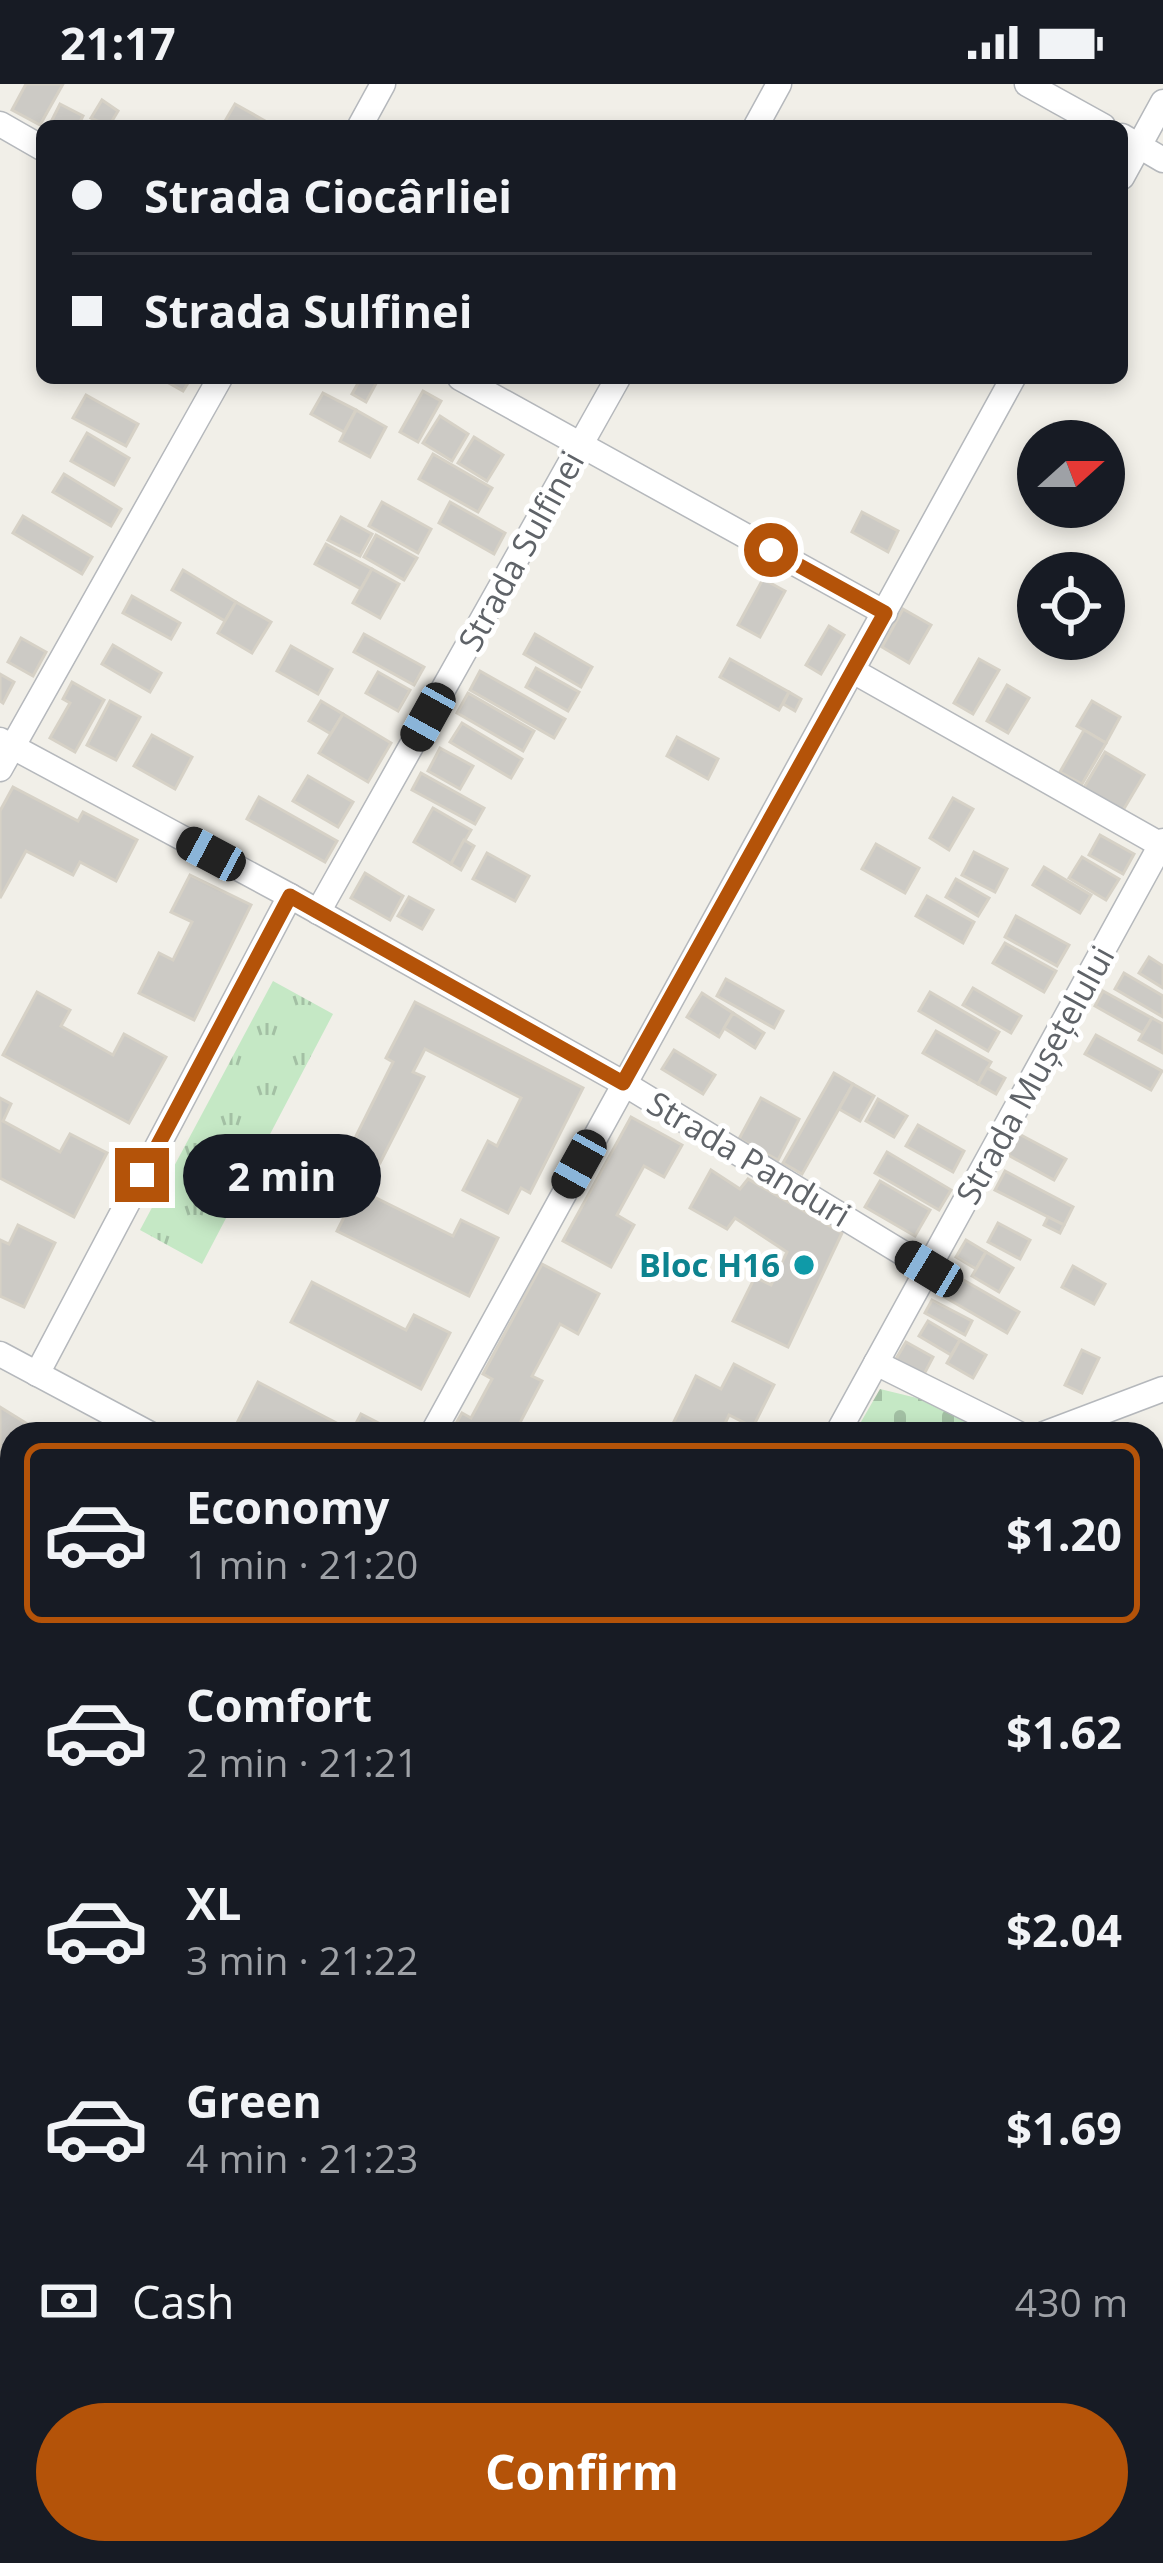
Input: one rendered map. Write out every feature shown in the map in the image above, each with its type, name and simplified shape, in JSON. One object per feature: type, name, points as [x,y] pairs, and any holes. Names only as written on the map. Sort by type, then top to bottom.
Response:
[{"type":"street","points":[[363,120],[383,84]]},
{"type":"street","points":[[759,120],[779,84]]},
{"type":"street","points":[[1028,84],[1092,120]]},
{"type":"street","points":[[1163,102],[1131,141],[1163,160]]},
{"type":"street","points":[[0,124],[36,145]]},
{"type":"street","points":[[4,752],[217,384]]},
{"type":"street","points":[[471,384],[885,613]]},
{"type":"street","name":"Strada Sulfinei","points":[[318,912],[615,384]]},
{"type":"street","points":[[438,1422],[1010,384]]},
{"type":"street","points":[[853,671],[1162,843]]},
{"type":"street","name":"Strada Panduri","points":[[4,752],[290,896],[623,1083],[929,1269]]},
{"type":"street","name":"Strada Mușețelului","points":[[844,1422],[1162,843]]},
{"type":"street","points":[[37,1374],[290,896]]},
{"type":"street","points":[[0,1354],[127,1422]]},
{"type":"street","points":[[876,1363],[995,1422]]},
{"type":"street","points":[[1076,1422],[1163,1389]]},
{"type":"green space","points":[[273,981],[333,1014],[202,1264],[140,1230]]},
{"type":"green space","points":[[880,1389],[1016,1422],[861,1422]]},
{"type":"building","points":[[26,84],[63,84],[43,120],[36,123],[12,110]]},
{"type":"building","points":[[102,100],[118,111],[113,120],[91,118]]},
{"type":"building","points":[[60,104],[83,116],[81,120],[52,120]]},
{"type":"building","points":[[235,104],[263,120],[226,120]]},
{"type":"building","points":[[358,384],[376,384],[366,402],[352,394]]},
{"type":"building","points":[[423,391],[441,401],[418,442],[400,432]]},
{"type":"building","points":[[323,393],[356,410],[344,432],[311,414]]},
{"type":"building","points":[[86,395],[138,424],[126,446],[73,418]]},
{"type":"building","points":[[356,410],[386,427],[370,457],[340,441]]},
{"type":"building","points":[[440,416],[468,434],[452,461],[423,443]]},
{"type":"building","points":[[87,433],[129,458],[114,485],[71,461]]},
{"type":"building","points":[[474,437],[503,455],[487,481],[458,463]]},
{"type":"building","points":[[433,454],[492,488],[478,512],[419,479]]},
{"type":"building","points":[[64,474],[121,509],[111,526],[53,492]]},
{"type":"building","points":[[382,502],[431,529],[418,553],[369,526]]},
{"type":"building","points":[[450,502],[505,533],[494,554],[439,523]]},
{"type":"building","points":[[862,512],[898,531],[888,552],[852,532]]},
{"type":"building","points":[[23,516],[92,557],[82,574],[13,533]]},
{"type":"building","points":[[341,517],[372,534],[360,556],[328,540]]},
{"type":"building","points":[[376,535],[417,558],[404,580],[364,557]]},
{"type":"building","points":[[326,544],[372,569],[361,589],[315,564]]},
{"type":"building","points":[[372,569],[399,584],[380,618],[353,603]]},
{"type":"building","points":[[183,570],[236,602],[225,621],[172,590]]},
{"type":"building","points":[[763,579],[785,591],[760,637],[738,625]]},
{"type":"building","points":[[132,596],[180,623],[171,639],[123,613]]},
{"type":"building","points":[[236,602],[271,622],[252,653],[218,633]]},
{"type":"building","points":[[903,609],[931,625],[909,663],[882,647]]},
{"type":"building","points":[[829,626],[844,635],[821,674],[806,665]]},
{"type":"building","points":[[364,634],[424,667],[414,685],[354,652]]},
{"type":"building","points":[[535,634],[592,667],[581,687],[524,654]]},
{"type":"building","points":[[21,638],[46,652],[33,676],[8,662]]},
{"type":"building","points":[[113,645],[161,673],[150,692],[102,664]]},
{"type":"building","points":[[291,646],[332,669],[318,694],[277,671]]},
{"type":"building","points":[[730,659],[789,692],[779,710],[720,677]]},
{"type":"building","points":[[979,659],[999,670],[973,714],[954,703]]},
{"type":"building","points":[[536,668],[579,692],[568,711],[526,687]]},
{"type":"building","points":[[480,671],[565,719],[554,738],[470,690]]},
{"type":"building","points":[[378,672],[410,690],[398,711],[366,693]]},
{"type":"building","points":[[0,674],[14,682],[3,703],[0,701]]},
{"type":"building","points":[[72,682],[104,700],[75,752],[50,738],[70,703],[63,699]]},
{"type":"building","points":[[1007,685],[1029,698],[1008,733],[987,721]]},
{"type":"building","points":[[789,692],[801,699],[795,711],[783,704]]},
{"type":"building","points":[[468,693],[534,731],[523,751],[457,713]]},
{"type":"building","points":[[110,701],[140,717],[116,760],[87,745]]},
{"type":"building","points":[[321,701],[343,714],[331,734],[309,721]]},
{"type":"building","points":[[1092,701],[1120,717],[1106,743],[1077,726]]},
{"type":"building","points":[[343,714],[391,743],[368,782],[319,753]]},
{"type":"building","points":[[462,723],[522,759],[511,778],[450,742]]},
{"type":"building","points":[[1084,730],[1106,743],[1082,784],[1060,772]]},
{"type":"building","points":[[152,735],[192,757],[175,789],[134,766]]},
{"type":"building","points":[[677,737],[718,759],[708,779],[667,756]]},
{"type":"building","points":[[440,748],[473,766],[460,789],[428,771]]},
{"type":"building","points":[[1105,752],[1144,775],[1122,812],[1083,789]]},
{"type":"building","points":[[421,773],[484,808],[475,824],[412,790]]},
{"type":"building","points":[[308,776],[353,802],[338,827],[293,801]]},
{"type":"building","points":[[13,787],[78,821],[83,812],[137,840],[116,881],[80,862],[73,875],[26,851],[0,898],[0,811]]},
{"type":"building","points":[[259,797],[337,841],[325,862],[247,819]]},
{"type":"building","points":[[953,798],[973,809],[949,850],[930,838]]},
{"type":"building","points":[[433,808],[471,830],[451,864],[414,842]]},
{"type":"building","points":[[1100,835],[1134,854],[1123,874],[1089,855]]},
{"type":"building","points":[[464,840],[474,846],[461,870],[451,864]]},
{"type":"building","points":[[876,844],[919,868],[905,893],[862,869]]},
{"type":"building","points":[[974,852],[1007,869],[995,892],[962,875]]},
{"type":"building","points":[[487,853],[529,876],[515,901],[473,879]]},
{"type":"building","points":[[1082,857],[1119,879],[1106,900],[1069,878]]},
{"type":"building","points":[[1044,867],[1091,895],[1080,913],[1033,885]]},
{"type":"building","points":[[365,873],[403,896],[390,920],[351,898]]},
{"type":"building","points":[[190,875],[251,905],[194,1020],[139,993],[159,953],[173,960],[192,922],[171,912]]},
{"type":"building","points":[[956,879],[989,898],[978,916],[946,897]]},
{"type":"building","points":[[927,896],[974,922],[963,943],[916,916]]},
{"type":"building","points":[[409,897],[433,910],[422,929],[398,916]]},
{"type":"building","points":[[1016,916],[1069,945],[1057,966],[1005,937]]},
{"type":"building","points":[[1005,943],[1056,971],[1044,992],[993,963]]},
{"type":"building","points":[[1149,957],[1163,966],[1163,988],[1139,973]]},
{"type":"building","points":[[1124,973],[1163,996],[1163,1017],[1115,989]]},
{"type":"building","points":[[726,979],[783,1011],[774,1028],[717,996]]},
{"type":"building","points":[[973,988],[1021,1016],[1011,1033],[963,1005]]},
{"type":"building","points":[[1103,991],[1152,1018],[1143,1033],[1095,1006]]},
{"type":"building","points":[[37,992],[70,1010],[61,1026],[113,1055],[124,1034],[166,1057],[129,1123],[3,1055]]},
{"type":"building","points":[[930,992],[999,1032],[988,1051],[919,1011]]},
{"type":"building","points":[[702,993],[733,1013],[719,1037],[687,1017]]},
{"type":"building","points":[[415,1002],[583,1088],[530,1193],[521,1188],[508,1213],[463,1190],[488,1141],[497,1146],[521,1098],[425,1049],[413,1072],[424,1077],[380,1163],[350,1148],[393,1062],[386,1058]]},
{"type":"building","points":[[733,1013],[764,1033],[755,1048],[724,1028]]},
{"type":"building","points":[[1152,1018],[1163,1024],[1163,1053],[1139,1040]]},
{"type":"building","points":[[936,1031],[991,1062],[978,1084],[923,1053]]},
{"type":"building","points":[[1096,1035],[1162,1071],[1151,1090],[1085,1054]]},
{"type":"building","points":[[674,1050],[715,1075],[703,1094],[662,1069]]},
{"type":"building","points":[[987,1068],[1005,1078],[996,1094],[978,1084]]},
{"type":"building","points":[[834,1073],[853,1084],[802,1174],[783,1163]]},
{"type":"building","points":[[853,1084],[874,1096],[860,1121],[839,1109]]},
{"type":"building","points":[[0,1098],[11,1104],[3,1121],[60,1152],[70,1134],[107,1153],[74,1217],[0,1178]]},
{"type":"building","points":[[761,1098],[799,1119],[778,1160],[739,1139]]},
{"type":"building","points":[[878,1099],[907,1116],[894,1137],[866,1121]]},
{"type":"building","points":[[631,1117],[682,1145],[664,1177],[644,1166],[617,1215],[634,1225],[611,1267],[563,1241]]},
{"type":"building","points":[[918,1125],[964,1151],[953,1172],[906,1146]]},
{"type":"building","points":[[1019,1134],[1066,1159],[1054,1180],[1008,1155]]},
{"type":"building","points":[[887,1152],[951,1190],[939,1210],[875,1173]]},
{"type":"building","name":"Bloc H16","points":[[711,1170],[740,1189],[748,1179],[842,1233],[788,1347],[733,1321],[755,1277],[771,1285],[787,1252],[735,1218],[727,1229],[690,1208]]},
{"type":"building","points":[[1005,1171],[1073,1207],[1064,1225],[995,1190]]},
{"type":"building","points":[[880,1181],[930,1210],[915,1236],[865,1207]]},
{"type":"building","points":[[358,1189],[453,1236],[461,1220],[498,1238],[469,1296],[337,1231]]},
{"type":"building","points":[[1048,1217],[1064,1225],[1060,1233],[1044,1225]]},
{"type":"building","points":[[998,1223],[1030,1240],[1020,1259],[988,1242]]},
{"type":"building","points":[[18,1225],[55,1243],[24,1307],[0,1296],[0,1240],[9,1244]]},
{"type":"building","points":[[966,1240],[986,1252],[976,1269],[956,1257]]},
{"type":"building","points":[[986,1252],[1013,1268],[999,1292],[972,1276]]},
{"type":"building","points":[[542,1264],[599,1294],[578,1334],[560,1324],[532,1376],[542,1381],[520,1422],[457,1422],[462,1413],[471,1418],[492,1379],[483,1374]]},
{"type":"building","points":[[1073,1266],[1105,1284],[1094,1304],[1062,1287]]},
{"type":"building","points":[[953,1274],[1019,1312],[1007,1333],[941,1295]]},
{"type":"building","points":[[312,1282],[406,1330],[414,1315],[450,1333],[421,1389],[291,1322]]},
{"type":"building","points":[[932,1300],[972,1321],[965,1335],[925,1313]]},
{"type":"building","points":[[928,1321],[960,1340],[951,1355],[919,1336]]},
{"type":"building","points":[[960,1340],[986,1355],[973,1378],[947,1363]]},
{"type":"building","points":[[906,1342],[933,1357],[921,1380],[893,1364]]},
{"type":"building","points":[[1082,1350],[1099,1358],[1082,1393],[1065,1385]]},
{"type":"building","points":[[734,1364],[774,1385],[756,1422],[729,1415],[726,1422],[674,1422],[696,1376],[721,1389]]},
{"type":"building","points":[[258,1382],[335,1422],[238,1422]]},
{"type":"building","points":[[0,1407],[24,1422],[0,1422]]},
{"type":"place","name":"Bloc H16","points":[[804,1265]]},
{"type":"route","points":[[142,1175],[290,896],[623,1083],[885,613],[771,550]]}]
